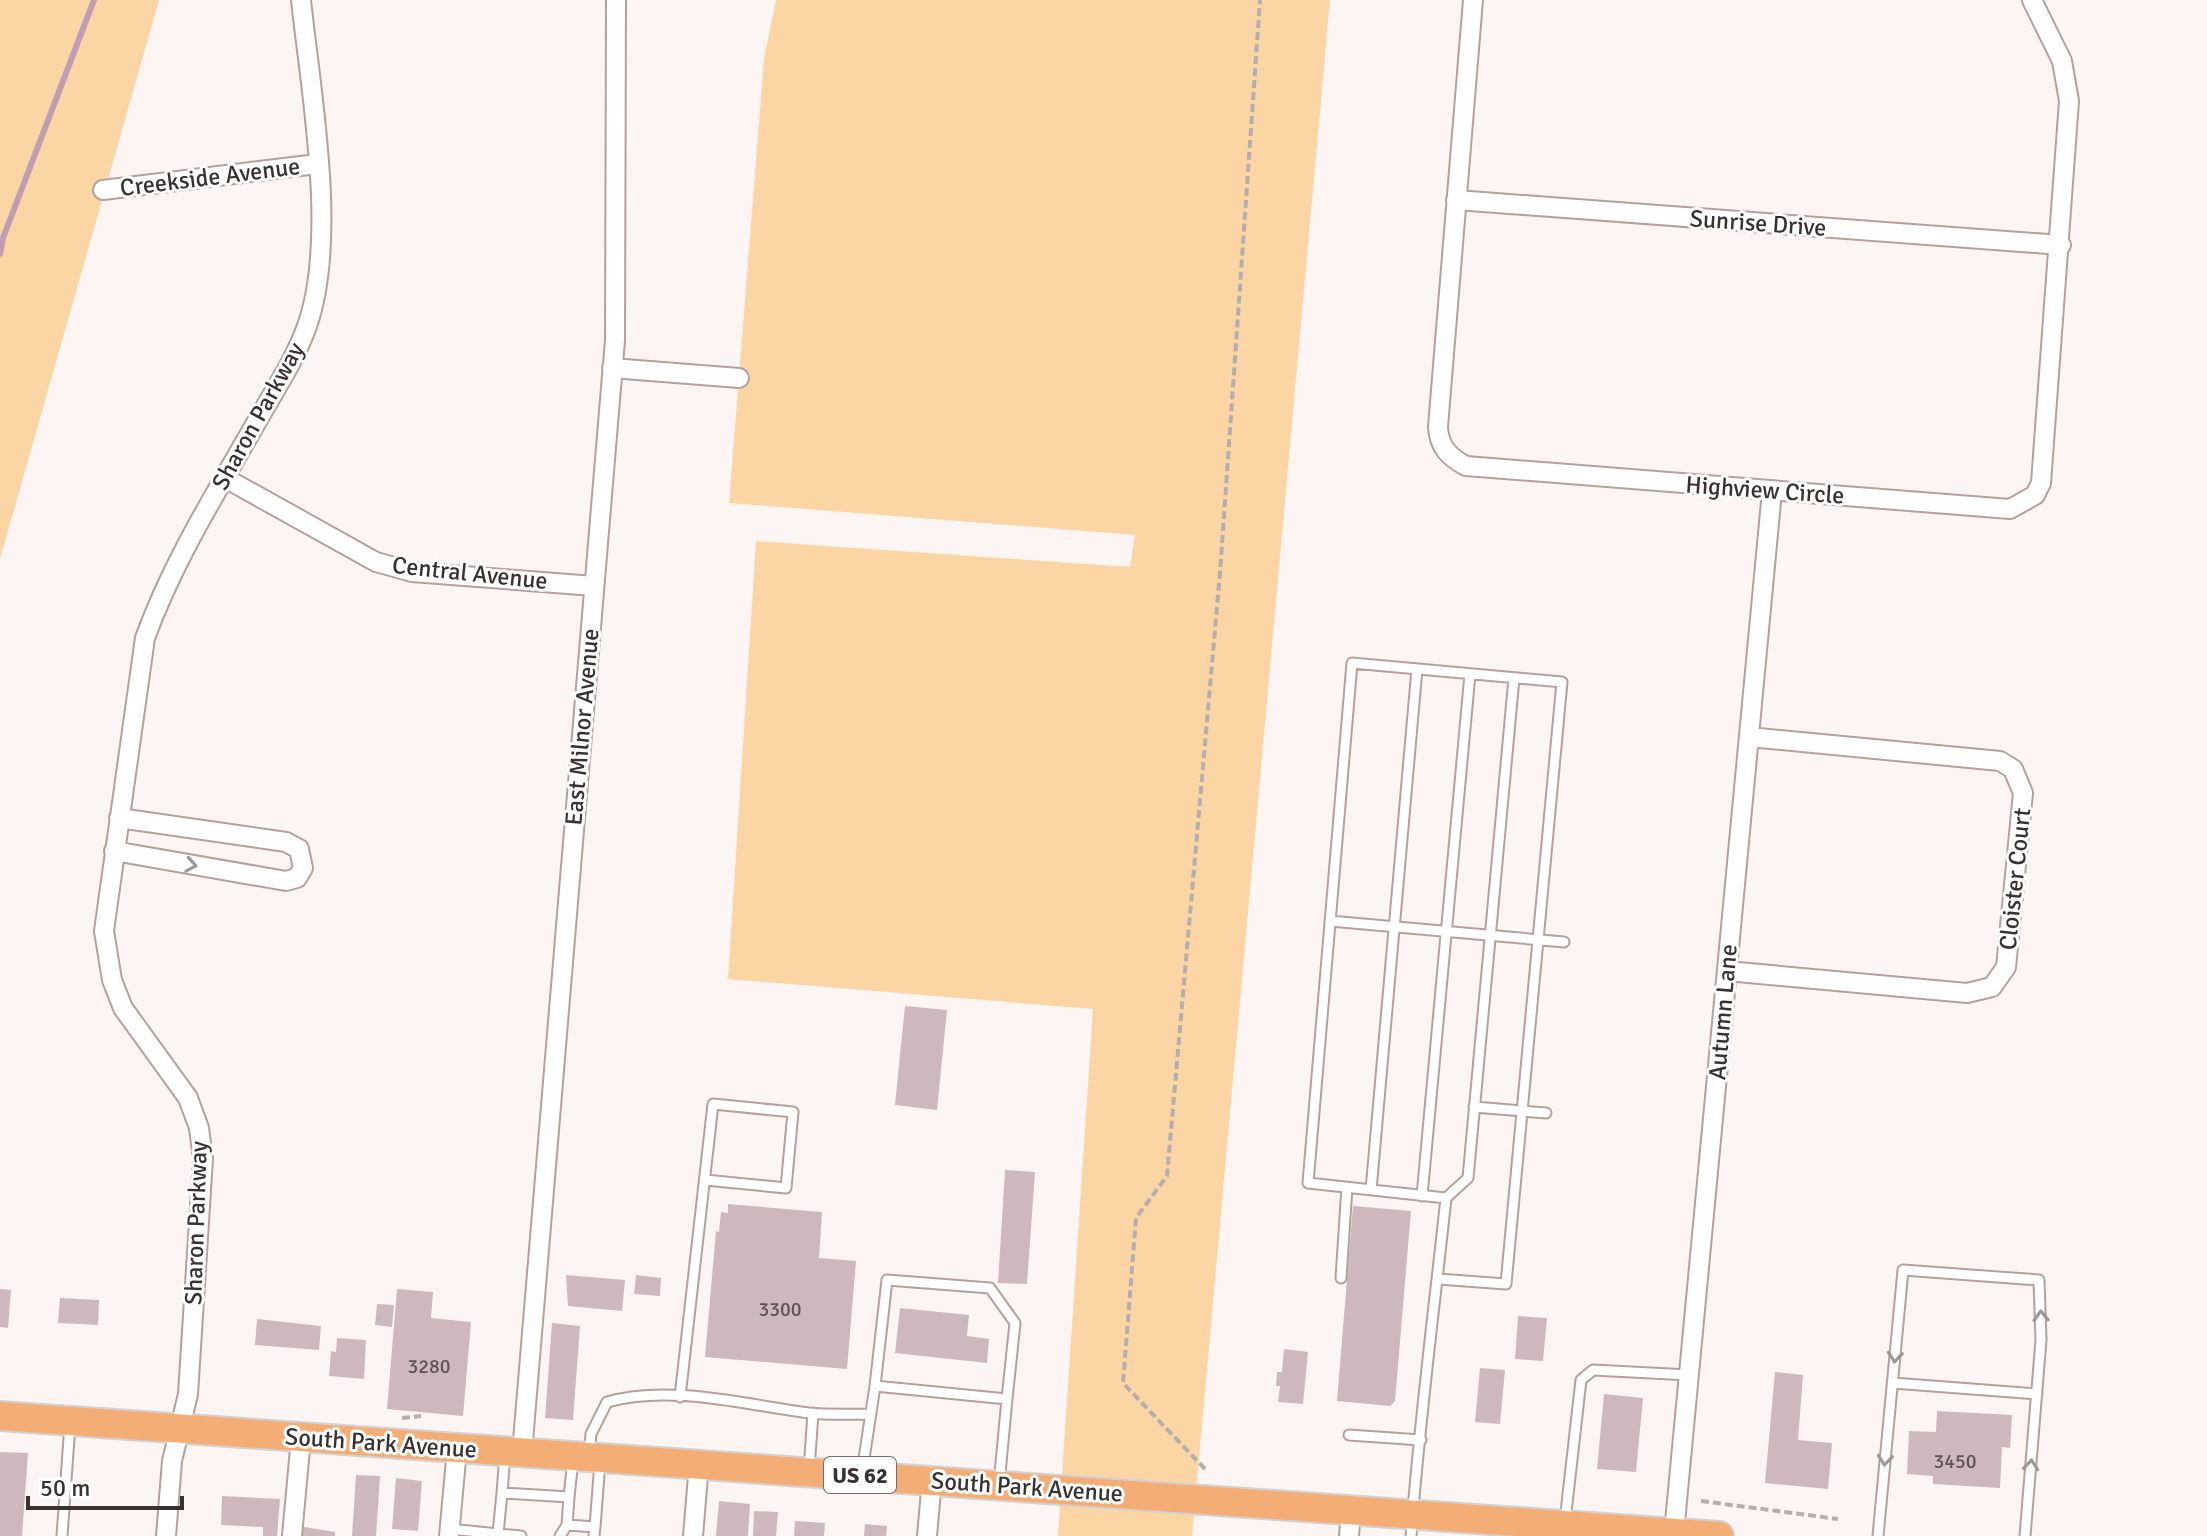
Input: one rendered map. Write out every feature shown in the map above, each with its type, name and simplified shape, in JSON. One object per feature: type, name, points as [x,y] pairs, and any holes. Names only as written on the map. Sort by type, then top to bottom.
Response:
[{"type":"main road","name":"South Park Avenue","points":[[0,1416],[999,1485],[1350,1523],[1522,1529],[1565,1525],[1622,1532],[1719,1536]]},
{"type":"street","name":"Sharon Parkway","points":[[166,1536],[172,1461],[188,1394],[203,1159],[199,1128],[188,1098],[175,1075],[139,1034],[112,980],[104,931],[145,638],[161,594],[292,360],[307,326],[320,262],[317,164],[301,0]]},
{"type":"street","name":"East Milnor Avenue","points":[[513,1452],[612,368],[617,243],[616,0]]},
{"type":"street","name":"Highview Circle","points":[[1473,0],[1438,427],[1443,447],[1452,459],[1466,466],[2010,509],[2035,495],[2041,483],[2061,245],[2068,79],[2032,0]]},
{"type":"street","name":"Creekside Avenue","points":[[103,190],[317,164]]},
{"type":"street","name":"Sunrise Drive","points":[[1456,200],[2061,245]]},
{"type":"street","points":[[612,368],[739,378]]},
{"type":"street","name":"Central Avenue","points":[[225,478],[376,562],[412,572],[594,586]]},
{"type":"street","name":"Autumn Lane","points":[[1674,1533],[1772,491]]},
{"type":"street","name":"Cloister Court","points":[[1727,971],[1967,993],[1992,987],[2006,967],[2023,793],[2013,769],[2000,761],[1749,737]]},
{"type":"street","points":[[114,851],[286,881],[297,878],[303,868],[299,849],[286,842],[119,818]]},
{"type":"street","points":[[292,1536],[301,1438]]},
{"type":"street","points":[[450,1532],[457,1449]]},
{"type":"street","points":[[693,1536],[699,1464]]},
{"type":"street","points":[[927,1536],[932,1480]]},
{"type":"lane","points":[[1438,1279],[1506,1284],[1562,682],[1352,663],[1308,1183],[1446,1198]]},
{"type":"lane","points":[[1371,1190],[1417,669]]},
{"type":"lane","points":[[1422,1196],[1470,674]]},
{"type":"lane","points":[[1412,1525],[1446,1198],[1468,1178],[1514,678]]},
{"type":"lane","points":[[1330,921],[1564,942]]},
{"type":"lane","points":[[680,1397],[713,1104],[793,1112],[786,1188],[705,1180]]},
{"type":"lane","points":[[1474,1107],[1546,1113]]},
{"type":"lane","points":[[1341,1278],[1347,1187]]},
{"type":"lane","points":[[1878,1536],[1903,1270],[2039,1280],[2041,1340],[2025,1536]]},
{"type":"lane","points":[[862,1475],[887,1280],[990,1288],[1015,1323],[999,1485]]},
{"type":"lane","points":[[1565,1525],[1581,1380],[1593,1370],[1689,1375]]},
{"type":"lane","points":[[1893,1383],[2037,1394]]},
{"type":"lane","points":[[875,1386],[1007,1399]]},
{"type":"lane","points":[[560,1536],[567,1525],[569,1497],[587,1457],[591,1434],[607,1402],[624,1397],[680,1397],[813,1413],[871,1414]]},
{"type":"lane","points":[[809,1472],[813,1413]]},
{"type":"lane","points":[[62,1536],[70,1420]]},
{"type":"lane","points":[[1349,1435],[1421,1440]]},
{"type":"lane","points":[[498,1534],[502,1493],[513,1452]]},
{"type":"lane","points":[[567,1525],[595,1531],[587,1457]]},
{"type":"lane","points":[[502,1493],[569,1497]]},
{"type":"lane","points":[[450,1532],[521,1536]]},
{"type":"path","points":[[1205,1469],[1123,1383],[1136,1218],[1167,1176],[1220,573],[1260,0]]},
{"type":"path","points":[[402,1418],[421,1416]]},
{"type":"path","points":[[1701,1501],[1838,1519]]},
{"type":"shaded area","points":[[0,0],[159,0],[0,559]]},
{"type":"shaded area","points":[[776,0],[1330,0],[1192,1536],[1058,1536],[1093,1009],[728,979],[756,541],[1130,567],[1135,535],[729,503],[764,59]]},
{"type":"building","points":[[905,1006],[947,1010],[937,1110],[895,1105]]},
{"type":"building","points":[[1005,1170],[1035,1172],[1027,1284],[998,1283]]},
{"type":"building","points":[[728,1204],[822,1212],[819,1258],[856,1261],[847,1369],[705,1357],[716,1231],[719,1232],[721,1212],[728,1213]]},
{"type":"building","points":[[1353,1206],[1411,1211],[1395,1401],[1390,1406],[1337,1401]]},
{"type":"building","points":[[566,1275],[625,1280],[622,1311],[568,1306]]},
{"type":"building","points":[[636,1275],[661,1278],[660,1296],[634,1294]]},
{"type":"building","points":[[0,1289],[11,1290],[8,1328],[0,1327]]},
{"type":"building","points":[[397,1289],[433,1292],[431,1318],[471,1322],[463,1416],[387,1409]]},
{"type":"building","points":[[60,1298],[99,1300],[98,1325],[58,1323]]},
{"type":"building","points":[[377,1304],[394,1305],[392,1327],[375,1325]]},
{"type":"building","points":[[900,1308],[969,1315],[967,1336],[989,1339],[987,1363],[895,1353]]},
{"type":"building","points":[[1518,1316],[1547,1318],[1543,1361],[1515,1359]]},
{"type":"building","points":[[257,1319],[321,1326],[319,1350],[255,1345]]},
{"type":"building","points":[[552,1323],[580,1326],[573,1420],[545,1418]]},
{"type":"building","points":[[337,1338],[366,1340],[364,1379],[329,1376],[331,1351],[336,1352]]},
{"type":"building","points":[[1284,1349],[1308,1352],[1303,1404],[1278,1402],[1280,1386],[1276,1386],[1277,1372],[1282,1372]]},
{"type":"building","points":[[1480,1368],[1505,1370],[1500,1424],[1475,1422]]},
{"type":"building","points":[[1775,1372],[1803,1375],[1798,1440],[1832,1443],[1828,1489],[1765,1483]]},
{"type":"building","points":[[1604,1394],[1643,1398],[1636,1472],[1597,1469]]},
{"type":"building","points":[[1937,1411],[2012,1415],[2010,1448],[2002,1447],[2000,1488],[1933,1484],[1933,1476],[1907,1474],[1909,1431],[1936,1432]]},
{"type":"building","points":[[0,1452],[28,1453],[22,1536],[0,1536]]},
{"type":"building","points":[[356,1475],[380,1476],[376,1536],[352,1536]]},
{"type":"building","points":[[396,1478],[422,1481],[418,1531],[392,1529]]},
{"type":"building","points":[[222,1496],[280,1499],[277,1536],[263,1536],[263,1527],[221,1525]]},
{"type":"building","points":[[719,1501],[750,1504],[748,1536],[716,1536]]},
{"type":"building","points":[[754,1511],[778,1512],[776,1536],[753,1536]]},
{"type":"building","points":[[795,1521],[825,1523],[824,1536],[794,1536]]},
{"type":"building","points":[[865,1524],[887,1526],[886,1536],[864,1536]]},
{"type":"building","points":[[298,1526],[335,1532],[335,1536],[297,1536]]},
{"type":"waterway","points":[[0,254],[3,238],[94,0]]}]
